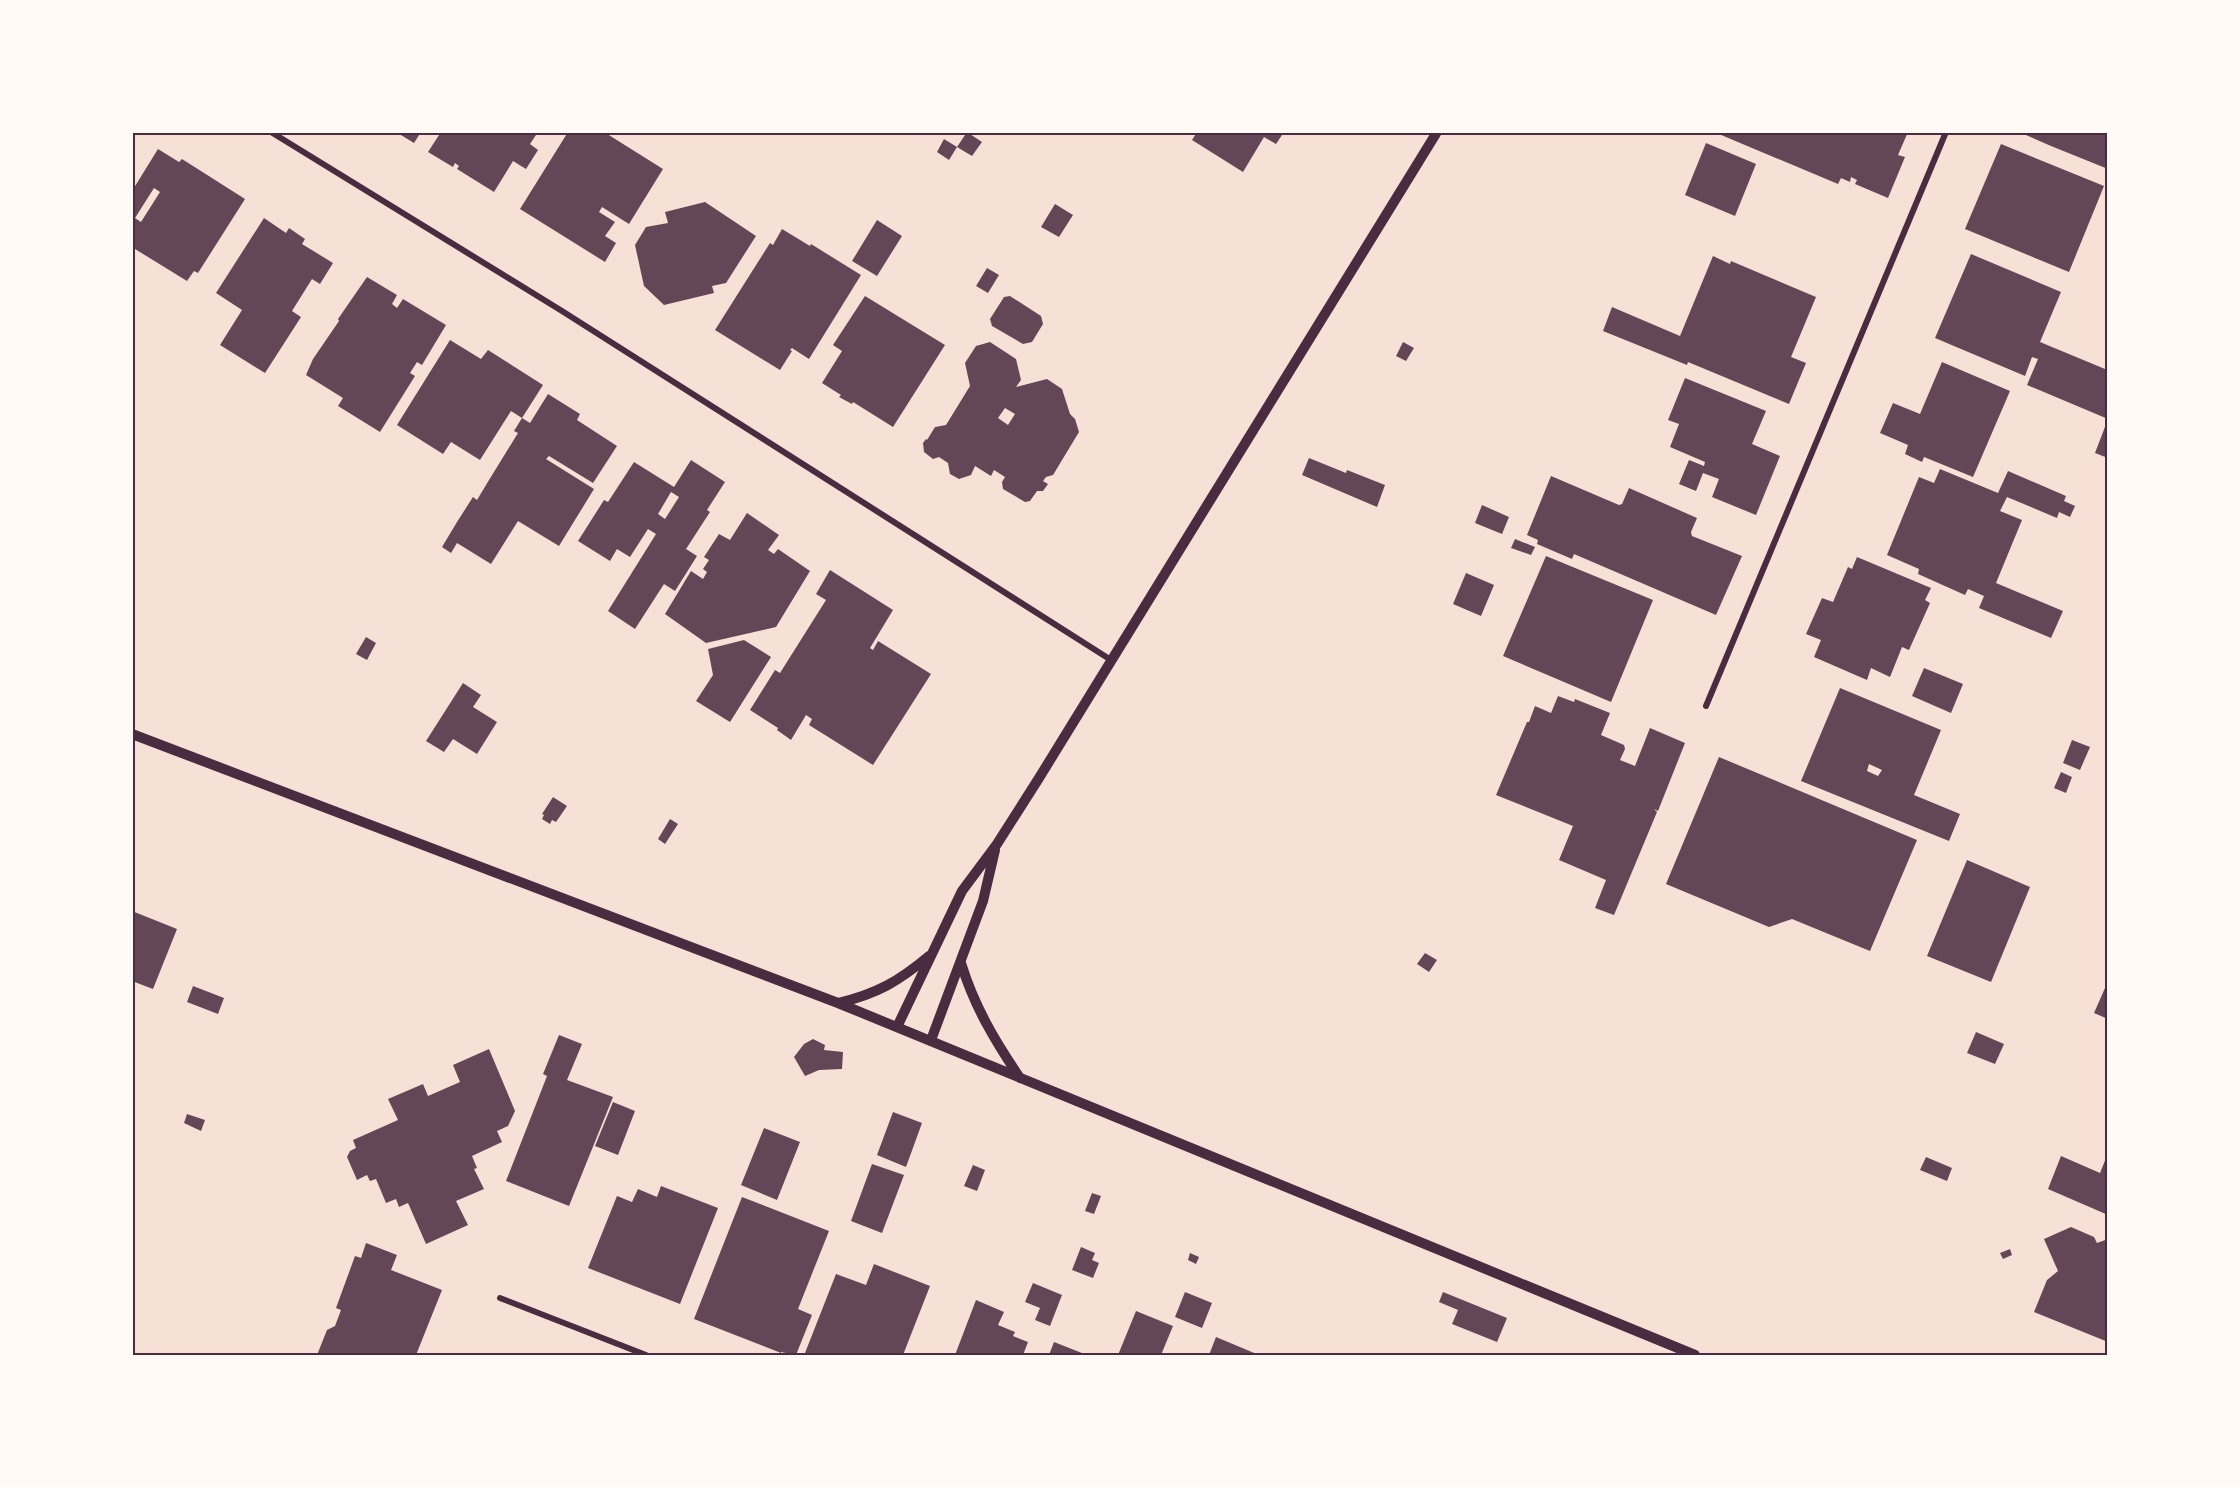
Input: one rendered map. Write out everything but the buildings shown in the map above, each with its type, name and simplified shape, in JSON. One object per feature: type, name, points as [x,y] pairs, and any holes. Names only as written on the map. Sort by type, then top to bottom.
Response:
[{"type":"street","points":[[271,132],[562,311],[1111,660]]},
{"type":"street","points":[[897,1027],[962,891],[997,844],[1437,132]]},
{"type":"street","points":[[1706,706],[1946,132]]},
{"type":"street","points":[[132,734],[838,1003],[1695,1355]]},
{"type":"street","points":[[931,1040],[983,901],[997,844]]},
{"type":"street","points":[[838,1003],[859,998],[904,977],[932,954]]},
{"type":"street","points":[[961,963],[970,993],[984,1021],[1020,1079]]},
{"type":"street","points":[[500,1298],[646,1355]]}]
